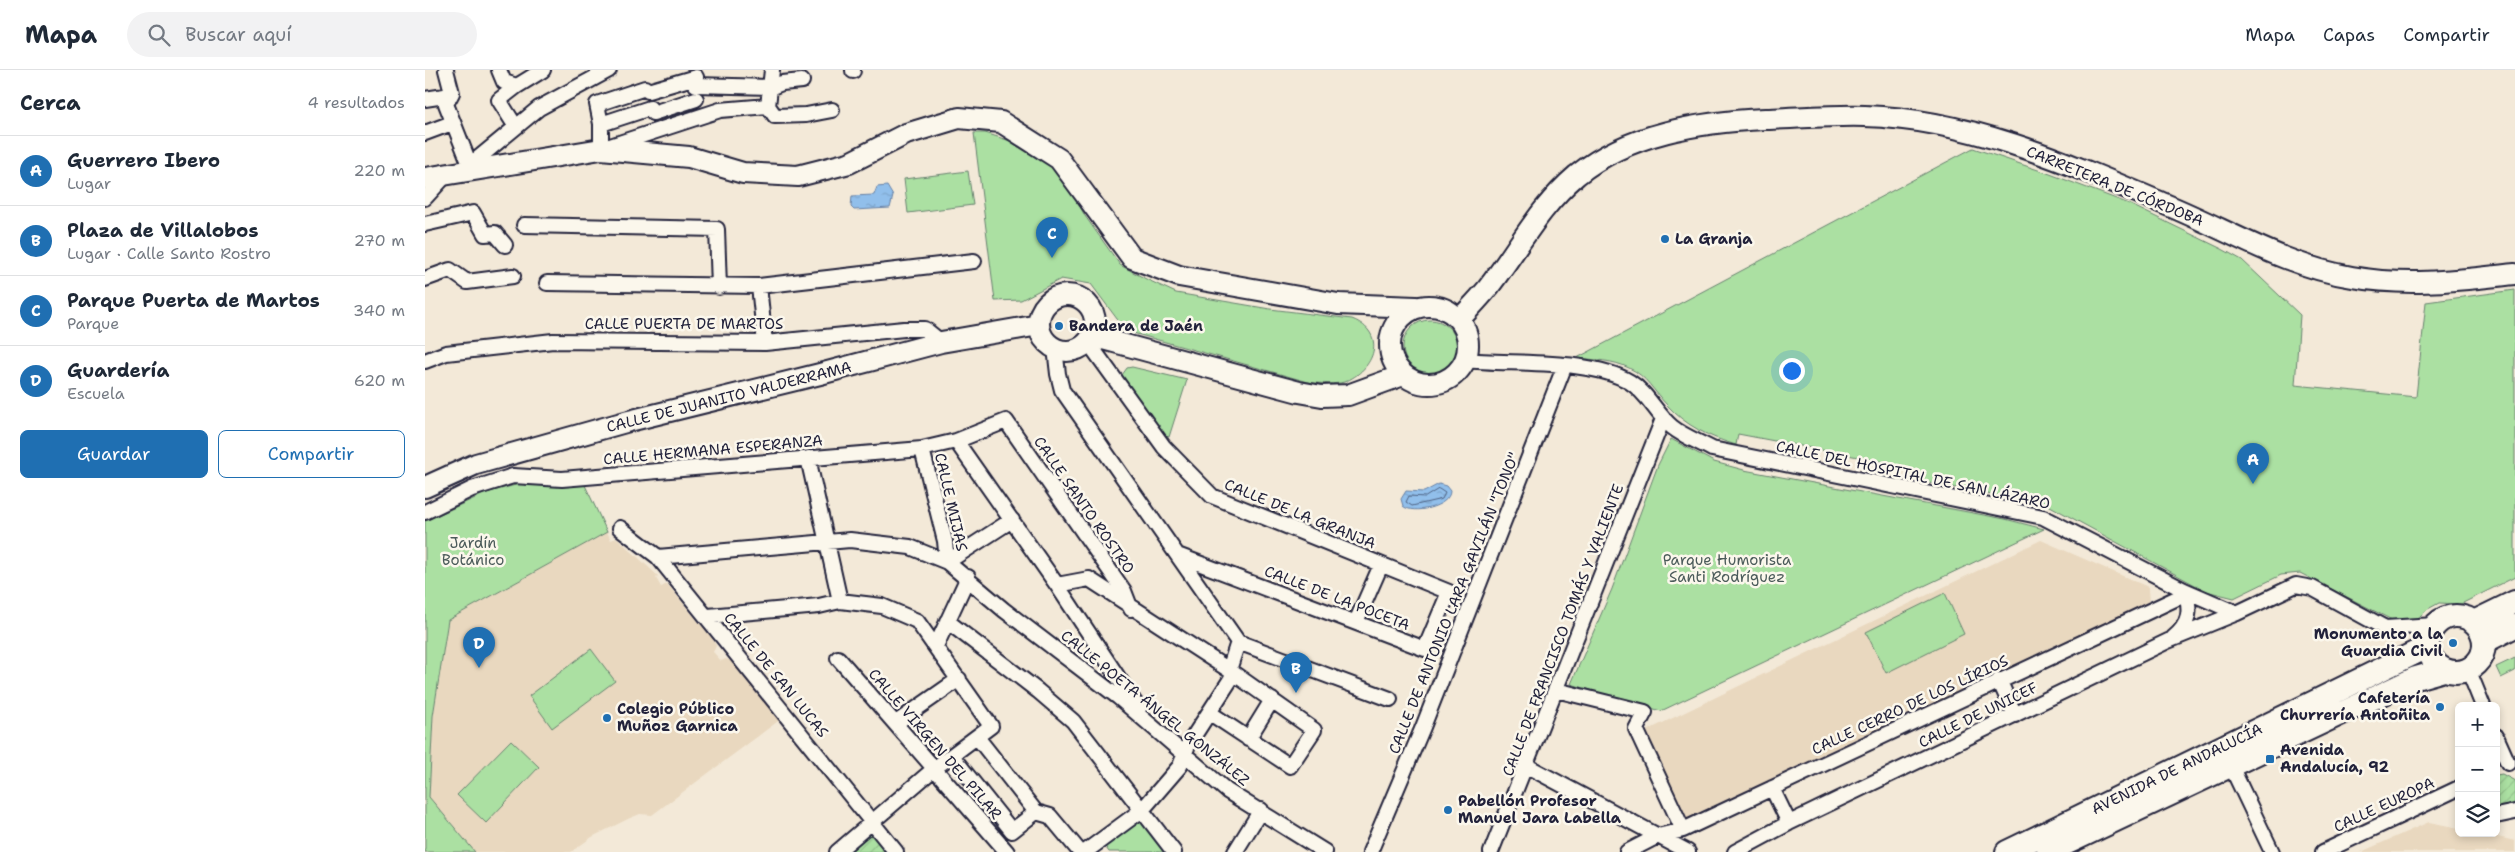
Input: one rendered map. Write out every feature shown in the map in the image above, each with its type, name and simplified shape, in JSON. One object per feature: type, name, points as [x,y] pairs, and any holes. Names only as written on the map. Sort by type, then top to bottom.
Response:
[{"type":"main road","name":"CARRETERA DE CÓRDOBA","points":[[1459,320],[1487,289],[1534,220],[1577,175],[1615,150],[1684,127],[1740,120],[1865,116],[1955,127],[2057,160],[2170,206],[2245,242],[2292,261],[2351,277],[2441,283],[2515,274]]},
{"type":"main road","points":[[425,178],[601,149],[689,157],[743,173],[798,176],[849,164],[906,134],[959,118],[1001,122],[1059,159],[1132,258],[1179,276],[1351,306],[1417,307],[1428,305],[1440,307],[1450,312],[1459,320],[1466,332],[1468,346],[1465,360],[1458,371],[1449,378],[1437,383],[1425,384],[1413,381],[1403,374],[1394,363],[1389,341],[1379,324],[1351,306]]},
{"type":"main road","points":[[1067,295],[1076,296],[1091,308],[1095,327],[1090,339],[1074,350],[1055,348],[1044,338],[1039,325],[1041,314],[1049,302],[1067,295]]},
{"type":"main road","points":[[1389,341],[1397,321],[1417,307]]},
{"type":"main road","name":"CALLE DE JUANITO VALDERRAMA","points":[[425,487],[476,464],[629,421],[941,342],[1039,325]]},
{"type":"main road","points":[[1090,339],[1321,396],[1348,395],[1403,374]]},
{"type":"main road","points":[[2474,622],[2515,602]]},
{"type":"main road","points":[[2450,616],[2467,618],[2474,622],[2479,628],[2484,642],[2480,658],[2468,670],[2452,672],[2444,670],[2433,660],[2427,647],[2428,639],[2435,624],[2450,616]]},
{"type":"main road","points":[[2484,642],[2515,626]]},
{"type":"main road","name":"AVENIDA DE ANDALUCÍA","points":[[2007,852],[2427,647]]},
{"type":"main road","name":"AVENIDA DE ANDALUCÍA","points":[[2048,852],[2417,678],[2444,670]]},
{"type":"street","points":[[446,70],[451,95],[446,104],[452,123],[458,128],[459,171]]},
{"type":"street","points":[[499,70],[504,82],[517,86]]},
{"type":"street","points":[[516,127],[499,100],[543,70]]},
{"type":"street","points":[[425,198],[539,108],[609,70]]},
{"type":"street","points":[[772,70],[772,87],[768,106],[775,116],[806,115],[832,110]]},
{"type":"street","points":[[768,106],[720,110],[601,149],[601,124],[597,104],[645,88],[648,91],[696,83],[772,87],[782,83],[802,81]]},
{"type":"street","points":[[696,83],[702,116]]},
{"type":"street","points":[[601,124],[650,108],[653,113],[696,83]]},
{"type":"street","points":[[425,99],[451,95]]},
{"type":"street","points":[[425,133],[452,123]]},
{"type":"street","points":[[425,224],[473,213],[485,234],[495,233],[505,245]]},
{"type":"street","points":[[524,225],[717,229],[719,287]]},
{"type":"street","points":[[547,283],[719,287],[759,286],[974,261]]},
{"type":"street","points":[[425,279],[450,270],[467,282],[513,276]]},
{"type":"street","points":[[759,286],[765,342]]},
{"type":"street","name":"CALLE PUERTA DE MARTOS","points":[[425,361],[446,353],[553,341],[765,342],[905,329],[925,329],[941,342]]},
{"type":"street","name":"CALLE DE LA GRANJA","points":[[1090,339],[1164,447],[1212,496],[1449,592]]},
{"type":"street","points":[[1055,348],[1062,390],[1180,556],[1238,642],[1390,699]]},
{"type":"street","name":"CALLE DEL HOSPITAL DE SAN LÁZARO","points":[[1465,360],[1500,364],[1565,364],[1618,376],[1632,383],[1643,393],[1673,428],[1712,449],[2043,517],[2179,594],[2237,613]]},
{"type":"street","name":"CALLE DE ANTONIO LARA GAVILÁN \"TONO\"","points":[[1370,852],[1423,727],[1565,364]]},
{"type":"street","name":"CALLE DE FRANCISCO TOMÁS Y VALIENTE","points":[[1491,852],[1527,766],[1663,418]]},
{"type":"street","name":"CALLE HERMANA ESPERANZA","points":[[425,512],[472,489],[513,476],[562,478],[922,450],[956,442],[1006,421]]},
{"type":"street","name":"CALLE SANTO ROSTRO","points":[[1006,421],[1124,591],[1131,609]]},
{"type":"street","points":[[956,442],[1057,585],[1149,724]]},
{"type":"street","name":"CALLE MIJAS","points":[[922,450],[945,541],[947,562]]},
{"type":"street","points":[[808,458],[840,601]]},
{"type":"street","points":[[947,562],[1012,520]]},
{"type":"street","name":"CALLE DE SAN LUCAS","points":[[621,528],[658,557],[708,616],[896,852]]},
{"type":"street","name":"CALLE POETA ÁNGEL GONZÁLEZ","points":[[658,557],[850,540],[910,547],[947,562],[968,577],[1004,610],[1118,697],[1227,791],[1261,810],[1325,852]]},
{"type":"street","name":"CALLE DE LA POCETA","points":[[1180,556],[1425,649],[1449,592]]},
{"type":"street","points":[[1356,622],[1381,565]]},
{"type":"street","points":[[936,646],[968,577]]},
{"type":"street","name":"CALLE SANTO ROSTRO","points":[[1057,585],[1089,579],[1131,609],[1232,672],[1313,730],[1290,766],[1248,739]]},
{"type":"street","points":[[2237,613],[2296,585],[2312,588],[2385,628],[2435,624]]},
{"type":"street","points":[[2168,641],[2183,630],[2189,617],[2189,602],[2179,594]]},
{"type":"street","name":"CALLE CERRO DE LOS LÍRIOS","points":[[1627,852],[1658,836],[1683,830],[2179,594]]},
{"type":"street","points":[[708,616],[819,606],[840,601],[882,606],[917,621],[991,726],[935,768],[837,852]]},
{"type":"street","name":"CALLE DE UNICEF","points":[[1735,852],[1789,824],[2168,641],[2237,613]]},
{"type":"street","points":[[947,622],[1038,691],[1073,721],[1174,852]]},
{"type":"street","points":[[1085,852],[1102,848],[1142,810],[1180,766],[1183,754],[1210,713],[1232,672],[1238,642]]},
{"type":"street","name":"CALLE VIRGEN DEL PILAR","points":[[838,658],[1007,852]]},
{"type":"street","points":[[2468,670],[2481,702]]},
{"type":"street","points":[[896,723],[959,679]]},
{"type":"street","points":[[1999,680],[2015,716]]},
{"type":"street","points":[[1556,690],[1645,712],[1636,729],[1683,830]]},
{"type":"street","points":[[1210,713],[1248,739],[1272,700]]},
{"type":"street","points":[[977,737],[1037,812],[1050,816],[1080,852]]},
{"type":"street","points":[[2500,747],[2506,764]]},
{"type":"street","points":[[952,756],[1012,831],[1037,812]]},
{"type":"street","points":[[1527,766],[1688,852]]},
{"type":"street","points":[[2231,766],[2272,852]]},
{"type":"street","points":[[1772,788],[1789,824]]},
{"type":"street","name":"CALLE EUROPA","points":[[2323,852],[2455,790]]},
{"type":"street","points":[[1235,852],[1261,810]]},
{"type":"street","points":[[2500,815],[2515,812]]},
{"type":"shaded area","name":"Colegio Público Muñoz Garnica","points":[[607,532],[611,540],[617,538],[658,576],[656,578],[661,587],[667,584],[712,638],[716,646],[713,652],[721,661],[726,659],[731,661],[781,719],[652,815],[640,814],[630,818],[592,837],[571,852],[475,852],[429,797],[433,716],[448,620]]},
{"type":"shaded area","points":[[2041,540],[2148,587],[2149,604],[1687,819],[1646,731]]},
{"type":"shaded area","points":[[2429,822],[2455,827],[2455,837],[2498,837],[2515,841],[2515,852],[2361,852]]},
{"type":"green space","points":[[974,133],[985,133],[1020,144],[1047,162],[1070,188],[1085,216],[1120,265],[1176,293],[1270,309],[1352,319],[1363,325],[1370,333],[1373,351],[1370,360],[1355,376],[1344,382],[1332,384],[1312,383],[1126,331],[1091,284],[1061,279],[1021,300],[995,301]]},
{"type":"green space","points":[[1973,148],[2127,203],[2242,260],[2300,315],[2295,385],[2416,397],[2426,302],[2515,290],[2515,577],[2461,604],[2439,603],[2420,616],[2419,621],[2396,622],[2300,573],[2281,575],[2234,598],[2206,591],[2050,506],[1908,479],[1909,470],[1879,461],[1738,434],[1736,445],[1726,442],[1699,430],[1682,419],[1667,405],[1646,380],[1635,371],[1623,365],[1610,362],[1577,358]]},
{"type":"green space","points":[[968,171],[973,205],[908,213],[904,179]]},
{"type":"green space","points":[[1430,320],[1440,322],[1449,328],[1455,337],[1457,347],[1455,357],[1449,366],[1440,372],[1430,374],[1420,372],[1411,366],[1405,357],[1403,347],[1405,337],[1411,328],[1420,322]]},
{"type":"green space","points":[[1132,367],[1187,380],[1169,437],[1165,436],[1123,379],[1122,375],[1127,368]]},
{"type":"green space","name":"Parque Humorista Santi Rodríguez","points":[[1671,439],[1714,462],[1744,470],[2005,519],[2044,529],[1661,711],[1571,684],[1612,589],[1658,465]]},
{"type":"green space","name":"Jardín Botánico","points":[[523,483],[584,483],[607,532],[448,620],[433,716],[429,797],[475,852],[425,852],[425,521],[486,493]]},
{"type":"green space","points":[[1945,593],[1964,634],[1886,673],[1866,632]]},
{"type":"green space","points":[[591,649],[615,681],[552,728],[529,696]]},
{"type":"green space","points":[[2515,658],[2515,671],[2501,678],[2496,667]]},
{"type":"green space","points":[[511,740],[539,767],[486,823],[457,795]]},
{"type":"green space","points":[[2500,774],[2515,781],[2515,802],[2509,807],[2500,808]]},
{"type":"green space","points":[[1135,821],[1143,822],[1164,852],[1109,852],[1104,845]]},
{"type":"green space","points":[[871,834],[875,834],[889,852],[848,852]]},
{"type":"water","points":[[887,186],[893,196],[890,208],[854,210],[851,207],[852,196],[874,195],[877,187]]},
{"type":"water","points":[[1439,484],[1446,486],[1450,491],[1448,497],[1438,505],[1414,510],[1403,506],[1401,499],[1406,491],[1424,492]]},
{"type":"place","name":"La Granja","points":[[1665,239]]},
{"type":"place","name":"Parque Puerta de Martos","points":[[1052,258]]},
{"type":"place","name":"Bandera de Jaén","points":[[1059,326]]},
{"type":"place","name":"Guerrero Ibero","points":[[2253,484]]},
{"type":"place","name":"Monumento a la Guardia Civil","points":[[2453,643]]},
{"type":"place","name":"Guardería","points":[[479,668]]},
{"type":"place","name":"Plaza de Villalobos","points":[[1296,693]]},
{"type":"place","name":"Cafetería Churrería Antoñita","points":[[2440,707]]},
{"type":"place","name":"Colegio Público Muñoz Garnica","points":[[607,718]]},
{"type":"place","name":"Avenida Andalucía, 92","points":[[2270,759]]},
{"type":"place","name":"Pabellón Profesor Manuel Jara Labella","points":[[1448,810]]}]
